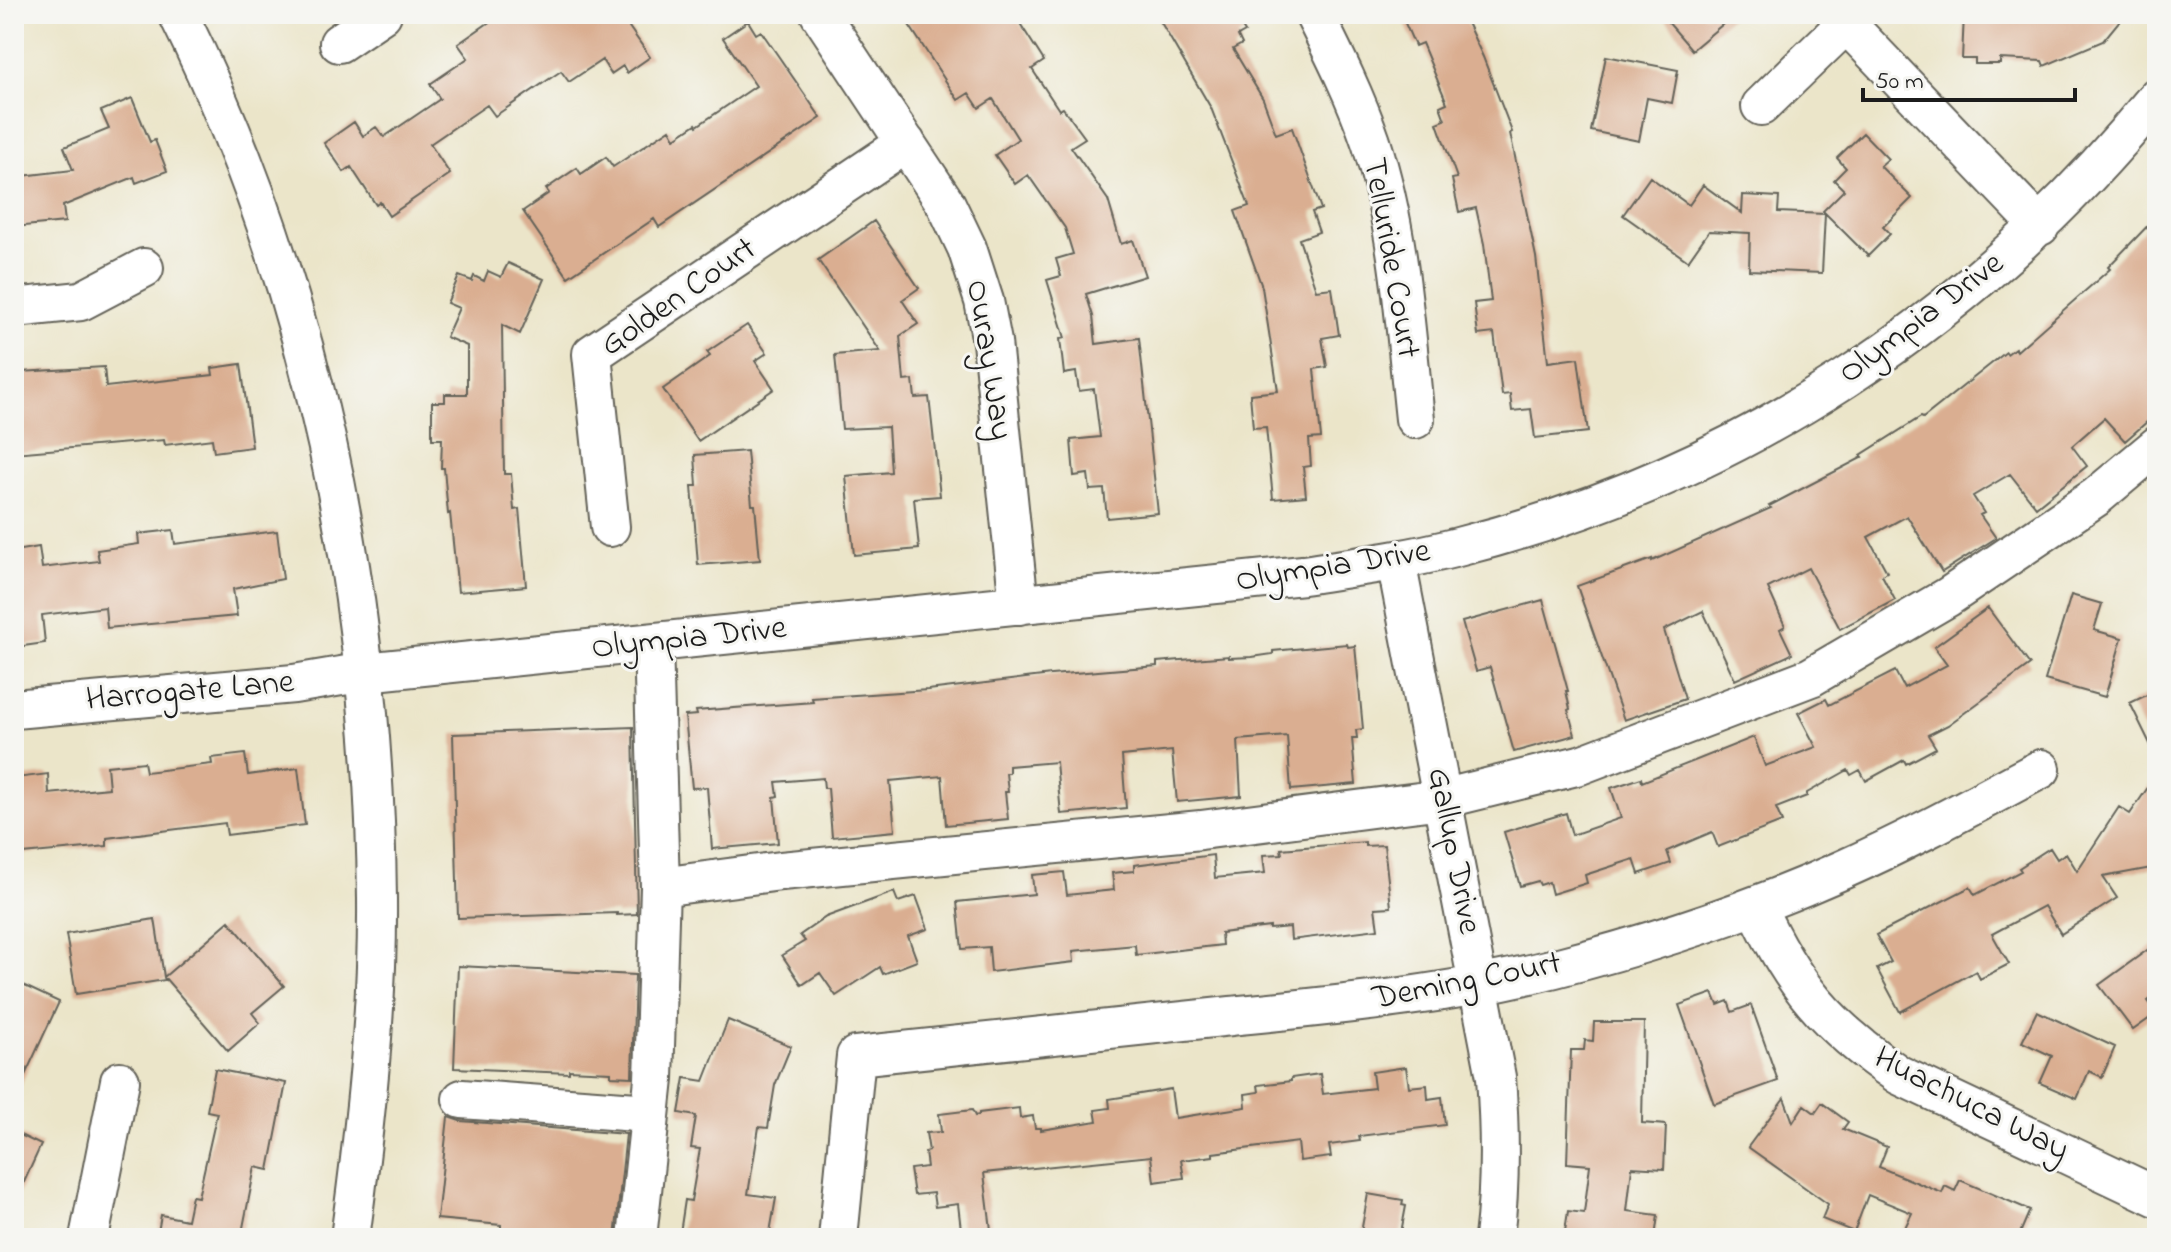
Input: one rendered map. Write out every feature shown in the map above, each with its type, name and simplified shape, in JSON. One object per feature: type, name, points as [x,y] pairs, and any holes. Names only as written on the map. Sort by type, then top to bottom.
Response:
[{"type":"street","points":[[178,14],[232,134],[300,332],[343,520],[365,672],[374,787],[377,902],[373,1016],[364,1130],[350,1238]]},
{"type":"street","points":[[339,43],[382,14]]},
{"type":"street","name":"Ouray Way","points":[[820,14],[906,143],[951,215],[967,248],[984,301],[992,342],[1019,605]]},
{"type":"street","name":"Telluride Court","points":[[1314,14],[1344,74],[1371,143],[1390,214],[1415,419]]},
{"type":"street","points":[[1761,106],[1846,17],[2040,226]]},
{"type":"street","name":"Olympia Drive","points":[[365,672],[1303,575],[1396,561],[1461,546],[1569,514],[1653,481],[1735,443],[1814,400],[1889,351],[1961,296],[2040,226],[2118,145],[2157,97]]},
{"type":"street","name":"Golden Court","points":[[610,527],[592,354],[906,143]]},
{"type":"street","points":[[14,308],[81,301],[144,268]]},
{"type":"street","points":[[660,887],[781,871],[1201,830],[1442,799],[1580,765],[1811,677],[1948,597],[2096,497],[2157,446]]},
{"type":"street","name":"Gallup Drive","points":[[1396,561],[1496,1077],[1501,1135],[1500,1194],[1494,1238]]},
{"type":"street","points":[[637,1238],[654,1079],[660,887],[653,643]]},
{"type":"street","name":"Harrogate Lane","points":[[14,709],[294,684],[365,672]]},
{"type":"street","name":"Deming Court","points":[[838,1238],[856,1056],[1389,999],[1479,985],[1555,968],[1756,906],[1924,832],[2041,769]]},
{"type":"street","name":"Huachuca Way","points":[[1756,906],[1775,949],[1800,987],[1827,1018],[1861,1049],[1899,1075],[2156,1195]]},
{"type":"street","points":[[89,1238],[120,1081]]},
{"type":"street","points":[[462,1099],[650,1113]]},
{"type":"building","points":[[501,14],[620,14],[650,57],[627,73],[623,66],[611,74],[602,60],[569,82],[561,71],[495,116],[487,105],[430,144],[450,174],[389,216],[380,202],[376,205],[351,167],[344,172],[324,143],[354,122],[363,136],[376,127],[384,137],[440,99],[430,84],[468,58],[458,44]]},
{"type":"building","points":[[902,14],[1014,14],[1044,61],[1032,69],[1059,110],[1063,108],[1085,138],[1071,147],[1108,200],[1121,244],[1133,240],[1145,276],[1086,294],[1093,316],[1096,344],[1139,338],[1158,513],[1107,518],[1104,489],[1090,490],[1088,474],[1074,476],[1071,440],[1100,437],[1094,389],[1079,391],[1076,372],[1064,374],[1060,339],[1065,338],[1047,280],[1061,276],[1056,259],[1073,254],[1065,228],[1028,175],[1015,184],[995,155],[1018,139],[993,99],[979,108],[969,93],[958,100]]},
{"type":"building","points":[[1156,14],[1234,14],[1245,32],[1238,36],[1242,44],[1233,49],[1263,99],[1276,134],[1292,128],[1321,209],[1312,212],[1319,232],[1299,239],[1316,290],[1332,288],[1339,335],[1322,338],[1327,367],[1314,369],[1321,438],[1309,439],[1311,466],[1303,467],[1306,496],[1273,499],[1266,427],[1253,428],[1250,394],[1278,391],[1262,287],[1235,211],[1249,206],[1211,108]]},
{"type":"building","points":[[1401,14],[1463,14],[1483,57],[1512,132],[1536,257],[1548,362],[1578,358],[1588,432],[1535,438],[1531,409],[1512,411],[1510,394],[1502,395],[1494,333],[1478,335],[1474,303],[1491,301],[1476,208],[1459,212],[1452,179],[1457,178],[1437,123],[1445,120],[1440,106],[1447,103],[1422,43],[1415,46]]},
{"type":"building","points":[[1661,14],[1735,14],[1692,50]]},
{"type":"building","points":[[1964,14],[2125,14],[2103,41],[2044,66],[2042,61],[2000,59],[2000,64],[1975,64],[1975,59],[1962,59]]},
{"type":"building","points":[[748,21],[756,34],[761,31],[821,118],[659,227],[654,219],[568,277],[523,211],[549,193],[546,189],[577,168],[581,174],[606,157],[613,167],[670,129],[675,138],[697,126],[756,86],[723,38]]},
{"type":"building","points":[[1606,56],[1678,70],[1672,103],[1647,98],[1639,141],[1591,131]]},
{"type":"building","points":[[132,98],[150,142],[155,140],[167,171],[136,183],[134,177],[63,206],[65,222],[14,227],[14,177],[73,170],[64,147],[109,129],[101,111]]},
{"type":"building","points":[[1863,133],[1888,159],[1880,166],[1912,198],[1883,227],[1890,234],[1868,256],[1823,211],[1844,190],[1834,180],[1846,168],[1837,158]]},
{"type":"building","points":[[1650,177],[1689,205],[1703,185],[1742,213],[1743,195],[1779,197],[1778,212],[1825,214],[1822,273],[1749,270],[1750,233],[1709,231],[1688,261],[1623,215]]},
{"type":"building","points":[[2157,216],[2157,413],[2125,441],[2104,418],[2072,446],[2087,466],[2036,507],[2010,474],[1973,496],[1984,513],[1980,515],[1996,538],[1942,572],[1907,516],[1868,537],[1887,572],[1882,575],[1895,600],[1840,629],[1808,568],[1768,588],[1785,626],[1780,629],[1792,654],[1735,680],[1703,611],[1664,630],[1685,699],[1624,720],[1577,586],[1652,561],[1771,508],[1769,506],[1863,457],[1861,455],[1923,418],[2006,352],[2015,348],[2017,351],[2110,269],[2108,267]]},
{"type":"building","points":[[874,221],[919,288],[902,300],[918,324],[900,336],[904,381],[913,380],[915,398],[929,397],[940,496],[914,498],[919,549],[854,555],[846,476],[891,472],[888,427],[842,429],[835,355],[880,351],[818,260]]},
{"type":"building","points":[[508,263],[544,279],[520,334],[502,325],[504,474],[511,474],[514,510],[519,509],[526,586],[458,592],[444,468],[441,468],[442,439],[432,439],[432,402],[445,402],[445,394],[467,394],[467,346],[446,337],[459,308],[447,303],[459,276],[472,281],[474,276],[484,281],[488,271],[501,277]]},
{"type":"building","points":[[747,325],[767,353],[755,361],[774,389],[698,441],[663,389],[710,356],[707,352]]},
{"type":"building","points":[[241,364],[252,447],[214,452],[212,439],[165,445],[164,440],[14,453],[14,392],[23,391],[21,372],[104,367],[106,387],[213,375],[212,368]]},
{"type":"building","points":[[747,451],[760,560],[698,565],[692,486],[697,486],[695,455]]},
{"type":"building","points":[[173,530],[175,544],[277,531],[283,579],[233,589],[237,616],[107,628],[105,607],[42,615],[45,643],[16,647],[14,551],[39,547],[42,568],[99,561],[97,550],[139,544],[138,534]]},
{"type":"building","points":[[2071,595],[2102,604],[2094,630],[2122,638],[2105,697],[2045,680]]},
{"type":"building","points":[[1543,600],[1568,691],[1568,710],[1575,735],[1514,752],[1490,667],[1476,671],[1462,622]]},
{"type":"building","points":[[1988,608],[2030,665],[1948,725],[1928,735],[1936,748],[1906,764],[1904,760],[1866,781],[1860,770],[1851,775],[1848,770],[1807,793],[1807,796],[1776,808],[1782,822],[1718,847],[1712,832],[1667,851],[1671,863],[1639,874],[1634,859],[1585,875],[1587,883],[1552,894],[1549,882],[1540,885],[1538,881],[1520,886],[1504,832],[1566,813],[1572,835],[1621,818],[1611,788],[1641,778],[1642,782],[1754,737],[1765,766],[1816,747],[1798,713],[1826,699],[1829,705],[1895,671],[1904,688],[1947,665],[1934,647]]},
{"type":"building","points":[[1347,644],[1348,647],[1355,646],[1363,729],[1356,730],[1357,738],[1352,738],[1356,784],[1291,790],[1287,736],[1238,740],[1241,796],[1177,802],[1172,751],[1122,756],[1126,808],[1061,814],[1056,762],[1009,766],[1009,773],[1006,773],[1008,792],[1005,792],[1008,819],[946,825],[942,776],[890,781],[895,831],[832,837],[828,788],[824,788],[823,778],[776,782],[778,796],[774,797],[778,843],[712,849],[707,787],[692,788],[685,716],[697,715],[696,711],[813,702],[812,698],[928,690],[1157,666],[1157,662],[1252,657],[1273,654],[1273,651]]},
{"type":"building","points":[[2157,690],[2157,758],[2130,703]]},
{"type":"building","points":[[633,727],[637,914],[458,918],[453,734]]},
{"type":"building","points":[[245,754],[248,775],[298,768],[305,825],[227,835],[225,823],[107,838],[107,846],[23,854],[15,778],[48,774],[49,794],[109,788],[107,766],[144,762],[146,772],[212,764],[211,758]]},
{"type":"building","points":[[2157,774],[2157,867],[2103,877],[2117,898],[2061,934],[2044,906],[1992,934],[2009,964],[1980,979],[1976,971],[1900,1012],[1877,969],[1891,962],[1876,935],[1970,887],[1975,895],[2021,871],[2019,868],[2050,848],[2057,859],[2066,853],[2077,871],[2119,807],[2130,814]]},
{"type":"building","points":[[1365,842],[1365,846],[1384,845],[1391,907],[1375,908],[1378,929],[1291,940],[1290,927],[1270,927],[1221,933],[1222,945],[1136,955],[1135,945],[1073,951],[1074,962],[991,972],[989,947],[962,949],[957,902],[1034,894],[1032,875],[1064,872],[1067,895],[1114,890],[1112,873],[1134,871],[1134,865],[1213,855],[1215,878],[1265,873],[1263,855],[1282,854],[1281,849]]},
{"type":"building","points":[[894,892],[898,902],[916,896],[928,929],[908,936],[917,961],[883,974],[880,967],[836,996],[820,973],[802,985],[782,955],[805,941],[800,935],[826,917]]},
{"type":"building","points":[[155,919],[164,977],[229,921],[284,986],[252,1013],[260,1023],[228,1051],[165,978],[76,994],[66,934]]},
{"type":"building","points":[[2157,943],[2157,994],[2148,1001],[2157,1013],[2133,1030],[2099,985]]},
{"type":"building","points":[[458,966],[635,975],[632,1077],[611,1076],[611,1072],[454,1068]]},
{"type":"building","points":[[14,981],[59,1002],[14,1099]]},
{"type":"building","points":[[1713,993],[1718,1005],[1728,1001],[1732,1012],[1751,1005],[1778,1081],[1714,1104],[1679,1005]]},
{"type":"building","points":[[2037,1011],[2115,1047],[2102,1077],[2089,1071],[2077,1099],[2040,1083],[2052,1056],[2022,1042]]},
{"type":"building","points":[[728,1020],[791,1046],[775,1085],[768,1128],[759,1127],[748,1194],[776,1198],[769,1238],[707,1238],[680,1233],[685,1200],[691,1201],[700,1149],[691,1148],[696,1116],[679,1113],[685,1078],[704,1081]]},
{"type":"building","points":[[1594,1022],[1644,1022],[1642,1123],[1666,1125],[1664,1169],[1632,1167],[1627,1211],[1658,1215],[1655,1238],[1564,1238],[1568,1211],[1584,1213],[1590,1165],[1567,1163],[1571,1050],[1584,1050],[1585,1040],[1593,1041]]},
{"type":"building","points":[[1406,1067],[1409,1087],[1427,1085],[1428,1099],[1442,1097],[1445,1125],[1359,1136],[1360,1141],[1329,1145],[1331,1157],[1300,1161],[1298,1142],[1213,1153],[1213,1156],[1181,1160],[1184,1178],[1154,1182],[1151,1156],[984,1173],[992,1238],[962,1238],[958,1204],[935,1207],[933,1193],[914,1195],[910,1169],[927,1167],[925,1152],[929,1151],[926,1133],[941,1132],[939,1114],[972,1110],[975,1116],[1019,1108],[1020,1118],[1033,1116],[1035,1128],[1041,1130],[1097,1121],[1095,1110],[1110,1108],[1109,1099],[1171,1089],[1175,1118],[1246,1107],[1245,1094],[1259,1092],[1258,1085],[1320,1074],[1323,1094],[1374,1088],[1372,1072]]},
{"type":"building","points":[[215,1069],[286,1083],[269,1170],[255,1167],[241,1238],[157,1238],[161,1215],[187,1220],[192,1196],[198,1197],[217,1113],[207,1111]]},
{"type":"building","points":[[1784,1098],[1793,1122],[1804,1105],[1815,1113],[1822,1103],[1848,1122],[1843,1129],[1887,1147],[1879,1167],[1942,1193],[1945,1186],[1955,1191],[1960,1180],[2030,1210],[2018,1238],[1900,1238],[1912,1213],[1868,1195],[1854,1232],[1822,1219],[1828,1204],[1748,1147]]},
{"type":"building","points":[[448,1117],[460,1121],[626,1134],[615,1238],[501,1229],[501,1225],[437,1219]]},
{"type":"building","points":[[14,1132],[41,1145],[14,1204]]},
{"type":"building","points":[[1368,1194],[1403,1200],[1402,1205],[1406,1206],[1400,1238],[1360,1238]]}]
